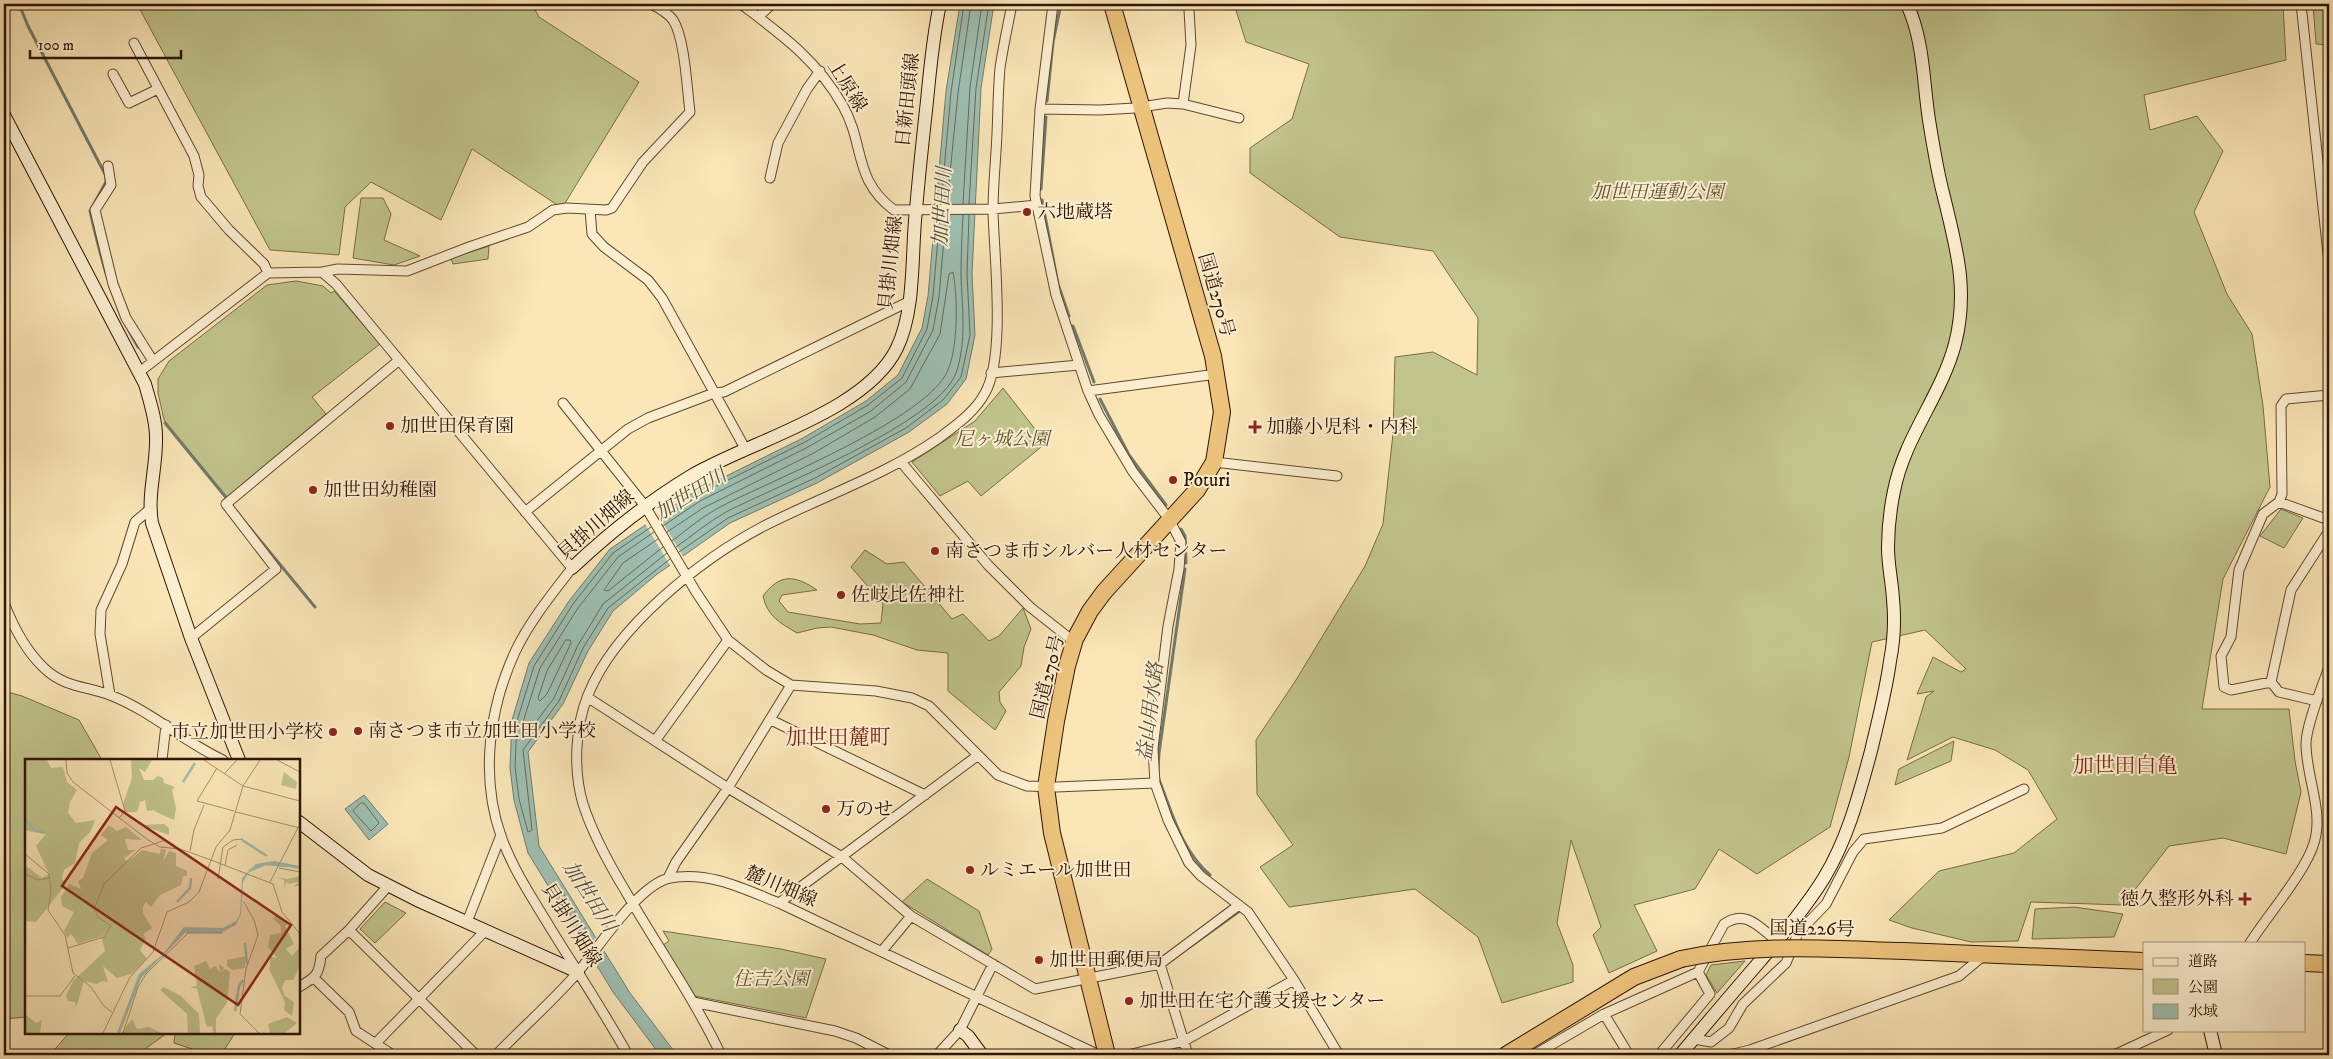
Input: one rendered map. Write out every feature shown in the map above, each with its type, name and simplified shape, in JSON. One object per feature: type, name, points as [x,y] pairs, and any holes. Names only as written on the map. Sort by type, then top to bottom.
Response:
[{"type":"highway","name":"国道270号","points":[[1107,1055],[1052,833],[1046,787],[1058,712],[1075,639],[1090,611],[1104,592],[1196,490],[1214,462],[1222,412],[1217,374],[1112,4]]},
{"type":"highway","name":"国道226号","points":[[1506,1055],[1634,977],[1681,959],[1715,952],[1754,948],[1904,951],[1983,956],[2143,961]]},
{"type":"highway","points":[[2306,963],[2329,964]]},
{"type":"street","points":[[138,373],[268,273],[322,272],[338,269],[408,271],[469,246],[528,227],[553,210],[566,208],[590,210],[612,208],[643,162],[690,112],[683,55],[676,26],[666,13],[651,4]]},
{"type":"street","name":"上原線","points":[[741,4],[804,54],[820,71],[852,122],[864,171],[873,190],[894,210],[918,207],[990,209],[1037,205]]},
{"type":"street","points":[[758,17],[772,4]]},
{"type":"street","name":"日新田頭線","points":[[918,207],[932,48],[940,4]]},
{"type":"street","points":[[721,1055],[693,1002],[631,906],[593,831],[580,791],[578,750],[579,731],[587,697],[604,665],[627,632],[685,574],[764,526],[862,483],[901,462],[955,426],[973,409],[986,392],[996,345],[990,209],[1000,70],[1012,4]]},
{"type":"street","points":[[1053,4],[1040,109],[1035,196],[1056,295],[1088,391],[1099,415],[1122,455],[1170,519],[1181,542],[1180,563],[1168,626],[1153,748],[1155,783],[1168,820],[1189,864],[1201,876],[1248,912],[1294,980],[1339,1055]]},
{"type":"street","points":[[1680,1055],[1777,941],[1824,878],[1846,834],[1857,805],[1877,726],[1890,661],[1894,624],[1888,549],[1894,489],[1902,461],[1913,434],[1943,378],[1955,343],[1961,311],[1962,279],[1960,259],[1942,191],[1929,118],[1920,43],[1915,22],[1907,4]]},
{"type":"street","points":[[2301,4],[2329,263]]},
{"type":"street","points":[[1183,104],[1190,45],[1189,10]]},
{"type":"street","points":[[134,43],[194,156],[199,174],[198,186],[202,198],[234,236],[264,264],[268,273]]},
{"type":"street","points":[[770,178],[778,143],[803,96],[820,71]]},
{"type":"street","points":[[113,74],[128,103],[158,88]]},
{"type":"street","points":[[1040,109],[1100,110],[1167,103],[1183,104],[1239,118]]},
{"type":"street","points":[[4,115],[145,384],[155,419],[156,432],[150,509],[161,553],[190,638],[239,759]]},
{"type":"street","points":[[108,166],[111,185],[95,210],[113,284],[126,318],[153,361]]},
{"type":"street","name":"貝掛川畑線","points":[[628,1055],[580,969],[521,880],[501,835],[490,774],[489,743],[493,713],[515,651],[539,612],[572,568],[618,526],[693,475],[829,410],[873,378],[886,365],[897,348],[908,302],[918,207]]},
{"type":"street","points":[[590,210],[592,234],[604,247],[648,280],[662,298],[746,450]]},
{"type":"street","points":[[322,272],[336,284],[398,361],[572,568]]},
{"type":"street","points":[[525,512],[600,450],[628,429],[648,418],[714,393],[724,392],[908,302]]},
{"type":"street","points":[[190,638],[276,568],[226,504],[398,361]]},
{"type":"street","points":[[991,374],[1079,365]]},
{"type":"street","points":[[1088,391],[1217,374]]},
{"type":"street","points":[[2271,682],[2231,690],[2224,687],[2221,656],[2231,637],[2239,570],[2264,514],[2279,502],[2282,494],[2281,406],[2286,399],[2329,395]]},
{"type":"street","points":[[563,403],[646,508],[685,574],[728,640],[749,658],[791,685],[876,691],[912,698],[929,706],[977,756],[998,775],[1012,782],[1027,786],[1046,787],[1155,783]]},
{"type":"street","points":[[901,462],[988,565],[1030,607],[1068,637],[1075,639]]},
{"type":"street","points":[[1214,462],[1337,476]]},
{"type":"street","points":[[2279,502],[2329,520]]},
{"type":"street","points":[[110,695],[100,634],[101,610],[122,564],[135,522],[150,509]]},
{"type":"street","points":[[2271,682],[2291,590],[2329,530]]},
{"type":"street","points":[[4,604],[14,628],[43,668],[61,681],[110,695],[166,725],[221,759]]},
{"type":"street","points":[[655,741],[728,640]]},
{"type":"street","points":[[2251,942],[2295,877],[2314,843],[2317,819],[2308,773],[2306,742],[2317,701],[2329,667]]},
{"type":"street","points":[[2271,682],[2279,692],[2317,701]]},
{"type":"street","points":[[496,1055],[580,969],[631,906],[650,889],[668,878],[676,862],[728,788],[791,685]]},
{"type":"street","points":[[587,697],[728,788],[842,857],[910,916],[1035,989],[1160,964],[1239,906]]},
{"type":"street","points":[[771,720],[925,795]]},
{"type":"street","points":[[162,759],[166,725]]},
{"type":"street","points":[[779,903],[977,756]]},
{"type":"street","points":[[1694,1039],[1711,1042],[1729,1028],[1743,1004],[1786,963],[1798,933],[1826,904],[1853,852],[1864,839],[1942,828],[2024,790]]},
{"type":"street","points":[[300,823],[368,875],[388,886],[485,931],[580,969]]},
{"type":"street","points":[[467,922],[501,835]]},
{"type":"street","name":"麓川畑線","points":[[668,878],[709,877],[779,903],[1099,1055]]},
{"type":"street","points":[[300,986],[314,978],[319,971],[321,956],[349,930],[388,886]]},
{"type":"street","points":[[882,951],[910,916]]},
{"type":"street","points":[[1534,1055],[1604,1014],[1698,972],[1724,924],[1731,919],[1740,917],[1748,919],[1777,941]]},
{"type":"street","points":[[349,930],[476,1055]]},
{"type":"street","points":[[376,1043],[485,931]]},
{"type":"street","points":[[1729,1055],[1750,1050],[1959,976],[1983,956]]},
{"type":"street","points":[[937,1055],[960,1030],[994,964]]},
{"type":"street","points":[[1160,964],[1188,1055]]},
{"type":"street","points":[[1659,1055],[1710,994],[1698,972]]},
{"type":"street","points":[[314,978],[349,1012],[356,1031],[393,1055]]},
{"type":"street","points":[[1128,1055],[1184,1041],[1294,980]]},
{"type":"street","points":[[693,1002],[834,1031],[856,1038],[889,1055]]},
{"type":"street","points":[[1604,1014],[1630,1055]]},
{"type":"street","points":[[960,1030],[968,1036],[982,1055]]},
{"type":"street","points":[[2114,1055],[2164,1032]]},
{"type":"street","points":[[2210,1032],[2216,1055]]},
{"type":"green space","points":[[137,4],[532,4],[539,17],[639,82],[562,208],[472,149],[441,220],[371,182],[345,207],[339,255],[270,250]]},
{"type":"green space","name":"加世田運動公園","points":[[1234,4],[2283,4],[2286,60],[2144,95],[2150,130],[2197,116],[2223,151],[2194,212],[2227,294],[2252,334],[2263,406],[2270,487],[2223,579],[2202,709],[2289,709],[2295,761],[2301,792],[2286,854],[2223,838],[2169,846],[2123,905],[2031,902],[2018,941],[1971,942],[1912,928],[1889,920],[1939,871],[2014,853],[2057,819],[2028,770],[1995,750],[1953,737],[1907,760],[1926,697],[1934,691],[1917,694],[1933,657],[1961,672],[1966,669],[1925,630],[1872,642],[1849,757],[1830,827],[1757,874],[1719,849],[1695,889],[1634,905],[1657,951],[1609,973],[1593,935],[1601,927],[1571,840],[1557,923],[1573,965],[1573,982],[1502,1003],[1478,937],[1415,889],[1289,907],[1260,867],[1293,845],[1257,794],[1256,740],[1296,680],[1365,566],[1383,524],[1393,434],[1395,357],[1433,352],[1477,375],[1478,318],[1433,251],[1340,237],[1250,173],[1250,148],[1292,119],[1309,64],[1246,42]]},
{"type":"green space","points":[[2313,4],[2329,4],[2329,45],[2316,44]]},
{"type":"green space","points":[[361,198],[383,198],[391,214],[384,240],[420,256],[394,265],[353,258]]},
{"type":"green space","points":[[489,246],[488,259],[453,264],[451,258]]},
{"type":"green space","points":[[296,281],[323,286],[331,293],[334,291],[380,344],[312,397],[326,414],[227,497],[164,420],[158,393],[158,379],[169,361],[267,285]]},
{"type":"green space","name":"尼ヶ城公園","points":[[1003,388],[1046,443],[981,496],[968,481],[940,496],[912,462],[975,421]]},
{"type":"green space","points":[[2281,509],[2303,518],[2284,548],[2260,536]]},
{"type":"green space","points":[[865,550],[887,564],[904,562],[952,619],[963,614],[989,641],[999,636],[1023,608],[1031,629],[1024,647],[1021,666],[999,692],[1000,702],[1006,711],[995,730],[948,691],[948,653],[917,650],[873,635],[831,627],[797,633],[771,614],[763,596],[776,583],[782,580],[795,579],[817,590],[782,595],[779,601],[788,612],[860,624],[881,623],[883,604],[851,567]]},
{"type":"green space","points":[[4,691],[22,696],[79,720],[101,759],[25,759],[25,1017],[4,1019]]},
{"type":"green space","points":[[1954,741],[1951,761],[1895,785],[1899,769]]},
{"type":"green space","points":[[927,879],[979,911],[992,949],[988,955],[902,902]]},
{"type":"green space","points":[[385,902],[406,913],[375,943],[360,929]]},
{"type":"green space","points":[[2074,907],[2123,914],[2114,937],[2032,939],[2035,909]]},
{"type":"green space","name":"住吉公園","points":[[663,931],[781,949],[826,959],[806,1018],[695,996],[663,945],[669,941]]},
{"type":"green space","points":[[1745,961],[1717,993],[1706,975],[1711,965]]},
{"type":"green space","points":[[68,1034],[166,1034],[137,1055],[50,1055]]},
{"type":"green space","points":[[175,1034],[234,1034],[221,1055],[210,1055],[174,1043]]},
{"type":"water","name":"加世田川","points":[[960,4],[994,4],[981,88],[972,274],[975,335],[966,379],[947,404],[909,432],[817,483],[730,523],[656,575],[613,611],[588,651],[563,704],[528,752],[539,846],[630,993],[677,1055],[660,1055],[613,992],[528,853],[514,800],[510,768],[512,720],[529,663],[569,601],[610,549],[694,492],[803,438],[866,401],[898,375],[922,328],[928,296],[946,91]]},
{"type":"water","points":[[364,795],[388,824],[369,840],[345,809]]},
{"type":"pier","points":[[657,513],[684,558],[671,567],[644,522]]},
{"type":"pier","points":[[598,935],[606,949],[593,965],[584,951]]},
{"type":"waterway","points":[[19,4],[28,26],[106,176],[106,182],[90,211],[103,264],[114,298],[138,347]]},
{"type":"waterway","name":"益山用水路","points":[[1047,101],[1053,42],[1061,4]]},
{"type":"waterway","name":"益山用水路","points":[[1041,189],[1046,117]]},
{"type":"waterway","name":"益山用水路","points":[[1042,200],[1058,284],[1069,316]]},
{"type":"waterway","name":"益山用水路","points":[[1073,326],[1094,382]]},
{"type":"waterway","name":"益山用水路","points":[[1100,399],[1129,455],[1166,505]]},
{"type":"waterway","points":[[165,423],[228,500]]},
{"type":"waterway","points":[[236,511],[315,607]]},
{"type":"waterway","name":"益山用水路","points":[[1181,529],[1185,536],[1186,563]]},
{"type":"waterway","name":"益山用水路","points":[[1158,769],[1185,569]]},
{"type":"waterway","name":"益山用水路","points":[[1158,777],[1184,842],[1200,865],[1210,875]]},
{"type":"waterway","points":[[1191,946],[1241,910]]},
{"type":"place","name":"六地蔵塔","points":[[1027,212]]},
{"type":"place","name":"加世田保育園","points":[[390,426]]},
{"type":"place","name":"加藤小児科・内科","points":[[1255,427]]},
{"type":"place","name":"Poturi","points":[[1173,480]]},
{"type":"place","name":"加世田幼稚園","points":[[313,490]]},
{"type":"place","name":"南さつま市シルバー人材センター","points":[[935,551]]},
{"type":"place","name":"佐岐比佐神社","points":[[841,595]]},
{"type":"place","name":"南さつま市立加世田小学校","points":[[358,731]]},
{"type":"place","name":"市立加世田小学校","points":[[333,732]]},
{"type":"place","name":"万のせ","points":[[826,809]]},
{"type":"place","name":"ルミエール加世田","points":[[970,870]]},
{"type":"place","name":"徳久整形外科","points":[[2245,899]]},
{"type":"place","name":"加世田郵便局","points":[[1039,960]]},
{"type":"place","name":"加世田在宅介護支援センター","points":[[1129,1001]]},
{"type":"district","name":"加世田麓町","points":[[838,738]]},
{"type":"district","name":"加世田白亀","points":[[2125,766]]}]
